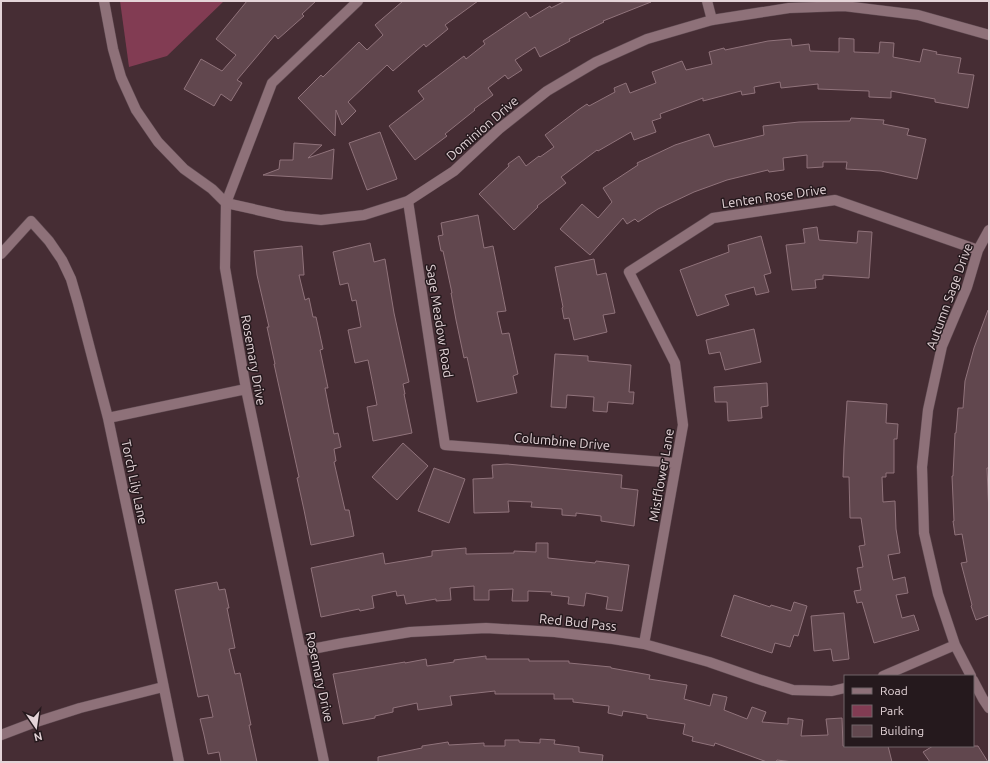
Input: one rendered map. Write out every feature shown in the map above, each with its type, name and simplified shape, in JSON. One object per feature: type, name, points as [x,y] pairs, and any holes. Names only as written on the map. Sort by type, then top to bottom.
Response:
[{"type":"street","points":[[104,1],[113,48],[121,77],[136,110],[158,142],[184,169],[212,189],[226,203]]},
{"type":"street","name":"Rosemary Drive","points":[[324,762],[246,389],[225,268],[226,203],[272,83],[358,1]]},
{"type":"street","points":[[707,1],[712,20]]},
{"type":"street","name":"Dominion Drive","points":[[226,203],[284,216],[321,220],[364,215],[408,201],[454,170],[499,129],[547,92],[596,62],[647,39],[712,20],[789,8],[844,6],[918,15],[989,35]]},
{"type":"street","name":"Lenten Rose Drive","points":[[629,272],[713,218],[835,200],[978,250]]},
{"type":"street","name":"Sage Meadow Road","points":[[408,201],[445,445]]},
{"type":"street","name":"Torch Lily Lane","points":[[1,254],[32,221],[49,241],[62,260],[71,279],[108,418],[178,762]]},
{"type":"street","name":"Autumn Sage Drive","points":[[970,675],[955,645],[938,594],[924,533],[922,467],[928,410],[942,346],[967,286],[978,250],[989,230]]},
{"type":"street","name":"Mistflower Lane","points":[[629,272],[675,363],[683,425],[644,644]]},
{"type":"street","points":[[108,418],[246,389]]},
{"type":"street","name":"Columbine Drive","points":[[445,445],[676,464]]},
{"type":"street","name":"Red Bud Pass","points":[[302,651],[410,632],[486,628],[555,632],[644,644],[709,662],[793,690],[832,691],[844,688]]},
{"type":"street","points":[[885,675],[955,645]]},
{"type":"street","points":[[974,682],[989,708]]},
{"type":"street","points":[[1,735],[80,708],[163,686]]},
{"type":"green space","points":[[120,1],[224,1],[167,56],[129,67]]},
{"type":"building","points":[[247,1],[316,1],[302,14],[304,16],[278,39],[275,35],[237,80],[242,83],[231,101],[221,94],[214,106],[184,89],[201,59],[222,71],[236,55],[216,39]]},
{"type":"building","points":[[403,1],[478,1],[445,25],[448,29],[426,47],[424,44],[393,71],[387,65],[348,102],[356,111],[342,125],[336,110],[335,136],[298,98],[321,75],[323,77],[359,42],[367,50],[383,35],[375,25]]},
{"type":"building","points":[[565,1],[651,2],[603,21],[604,22],[569,39],[570,41],[540,57],[535,47],[515,60],[522,70],[508,79],[505,75],[488,88],[493,95],[445,134],[447,136],[415,160],[389,126],[424,99],[418,91],[464,56],[466,59],[485,44],[483,41],[526,12],[530,18],[550,6],[551,8]]},
{"type":"building","points":[[839,38],[854,39],[854,52],[879,53],[880,42],[894,43],[893,57],[920,62],[923,49],[937,52],[936,54],[961,58],[958,73],[974,75],[968,108],[935,102],[935,99],[891,91],[891,98],[869,97],[869,91],[818,89],[818,84],[781,88],[780,82],[754,87],[755,93],[742,95],[741,91],[703,101],[703,98],[660,114],[661,118],[652,121],[656,132],[634,140],[631,132],[598,151],[597,150],[561,177],[566,183],[537,206],[538,207],[514,230],[479,194],[509,166],[508,164],[519,156],[526,166],[554,147],[545,135],[587,104],[589,106],[615,92],[614,88],[626,83],[630,93],[656,83],[652,72],[682,61],[686,70],[712,64],[709,52],[724,48],[725,50],[768,41],[791,39],[792,46],[809,44],[810,51],[839,52]]},
{"type":"building","points":[[851,118],[884,120],[883,124],[909,129],[907,135],[926,139],[917,179],[881,171],[846,169],[847,162],[823,162],[823,167],[807,168],[807,155],[783,158],[784,170],[769,172],[768,170],[727,180],[694,192],[658,209],[638,222],[635,219],[627,224],[623,218],[590,255],[560,229],[582,204],[598,218],[612,202],[603,188],[638,165],[637,163],[675,145],[709,134],[714,147],[764,135],[763,126],[799,122],[850,121]]},
{"type":"building","points":[[380,132],[397,179],[367,190],[349,143]]},
{"type":"building","points":[[294,143],[322,145],[308,158],[334,149],[332,179],[263,175],[279,169],[280,160],[293,160]]},
{"type":"building","points":[[478,215],[484,248],[493,246],[506,311],[497,312],[502,334],[509,333],[518,374],[513,376],[517,393],[477,402],[467,357],[464,358],[452,293],[443,251],[441,251],[438,236],[443,235],[441,223]]},
{"type":"building","points":[[817,227],[819,240],[857,243],[858,231],[872,232],[869,278],[823,275],[823,279],[815,280],[816,288],[792,290],[786,245],[805,243],[803,229]]},
{"type":"building","points":[[761,236],[771,273],[764,275],[769,292],[756,295],[754,287],[725,295],[729,305],[697,316],[680,270],[729,252],[728,245]]},
{"type":"building","points":[[370,243],[374,262],[385,259],[394,313],[409,382],[403,384],[412,433],[373,441],[367,407],[377,405],[368,360],[355,363],[348,330],[361,327],[356,300],[352,301],[348,283],[340,285],[333,252]]},
{"type":"building","points":[[302,246],[304,275],[299,275],[305,300],[309,298],[313,317],[316,317],[323,349],[320,350],[328,388],[325,388],[334,434],[338,433],[341,447],[334,449],[336,461],[334,462],[345,510],[349,510],[354,536],[311,545],[297,478],[299,477],[274,364],[267,327],[269,327],[257,275],[254,251]]},
{"type":"building","points":[[594,259],[597,275],[606,273],[615,313],[603,315],[607,332],[574,340],[569,318],[564,319],[555,267]]},
{"type":"building","points":[[988,310],[989,468],[987,468],[989,515],[989,615],[976,620],[971,606],[972,605],[961,563],[967,562],[962,534],[955,535],[953,521],[952,476],[958,408],[963,408],[965,381],[974,348]]},
{"type":"building","points":[[754,329],[761,362],[725,370],[720,352],[709,354],[706,340]]},
{"type":"building","points":[[555,354],[588,356],[588,361],[631,365],[629,392],[634,392],[633,404],[608,402],[607,412],[593,411],[594,397],[567,395],[566,408],[551,407]]},
{"type":"building","points":[[767,383],[768,406],[761,407],[762,418],[728,421],[727,402],[715,402],[714,387]]},
{"type":"building","points":[[847,401],[887,404],[886,423],[898,424],[897,439],[894,439],[894,473],[886,473],[886,477],[882,477],[883,502],[895,501],[896,529],[900,553],[888,555],[893,580],[905,577],[908,593],[896,595],[902,618],[914,615],[919,630],[874,643],[862,602],[857,603],[854,591],[861,590],[857,568],[863,567],[859,546],[865,545],[861,518],[850,518],[849,477],[843,477]]},
{"type":"building","points":[[403,443],[428,466],[397,500],[372,477]]},
{"type":"building","points":[[507,464],[622,475],[621,488],[638,490],[634,526],[601,521],[601,516],[576,513],[576,516],[562,515],[562,509],[531,507],[532,502],[508,501],[509,512],[474,513],[473,479],[493,478],[492,465]]},
{"type":"building","points":[[434,468],[465,479],[449,523],[418,511]]},
{"type":"building","points":[[536,543],[548,543],[548,558],[629,565],[622,611],[606,609],[608,597],[586,593],[584,606],[568,604],[569,597],[551,595],[552,592],[528,591],[528,601],[512,601],[513,589],[489,590],[489,600],[474,600],[474,586],[450,588],[451,600],[436,601],[436,599],[406,604],[404,595],[397,596],[396,591],[372,596],[374,608],[360,611],[359,609],[321,617],[311,568],[383,553],[385,564],[432,556],[432,551],[466,548],[466,554],[514,553],[514,551],[536,552]]},
{"type":"building","points":[[217,582],[219,590],[225,589],[229,608],[227,608],[235,648],[229,649],[235,674],[240,673],[257,762],[221,762],[219,752],[208,754],[200,719],[213,717],[208,695],[198,697],[175,590]]},
{"type":"building","points":[[734,595],[770,607],[771,605],[791,611],[794,602],[807,606],[798,636],[794,635],[790,647],[775,643],[772,653],[721,636]]},
{"type":"building","points":[[844,613],[849,659],[833,661],[831,649],[814,651],[811,616]]},
{"type":"building","points":[[486,656],[486,659],[569,661],[569,663],[611,667],[650,675],[649,679],[687,685],[684,699],[710,706],[713,694],[727,697],[724,710],[747,719],[752,707],[766,712],[762,722],[788,724],[788,718],[803,720],[801,736],[828,735],[826,719],[842,718],[844,747],[888,747],[892,762],[793,762],[777,760],[776,762],[767,762],[715,743],[714,746],[692,741],[693,737],[683,734],[685,724],[647,718],[647,715],[623,711],[622,716],[608,713],[609,706],[573,702],[573,699],[554,699],[554,694],[495,694],[495,691],[450,696],[452,705],[418,710],[417,703],[393,708],[393,712],[375,716],[375,718],[343,724],[333,674],[426,659],[427,666],[454,662],[454,660]]},
{"type":"building","points":[[540,739],[555,740],[554,744],[579,747],[579,752],[603,755],[602,762],[378,762],[378,757],[422,748],[422,746],[448,742],[449,745],[484,743],[484,746],[505,746],[505,740],[540,743]]},
{"type":"building","points":[[978,746],[988,762],[930,762],[923,752],[931,747]]}]
